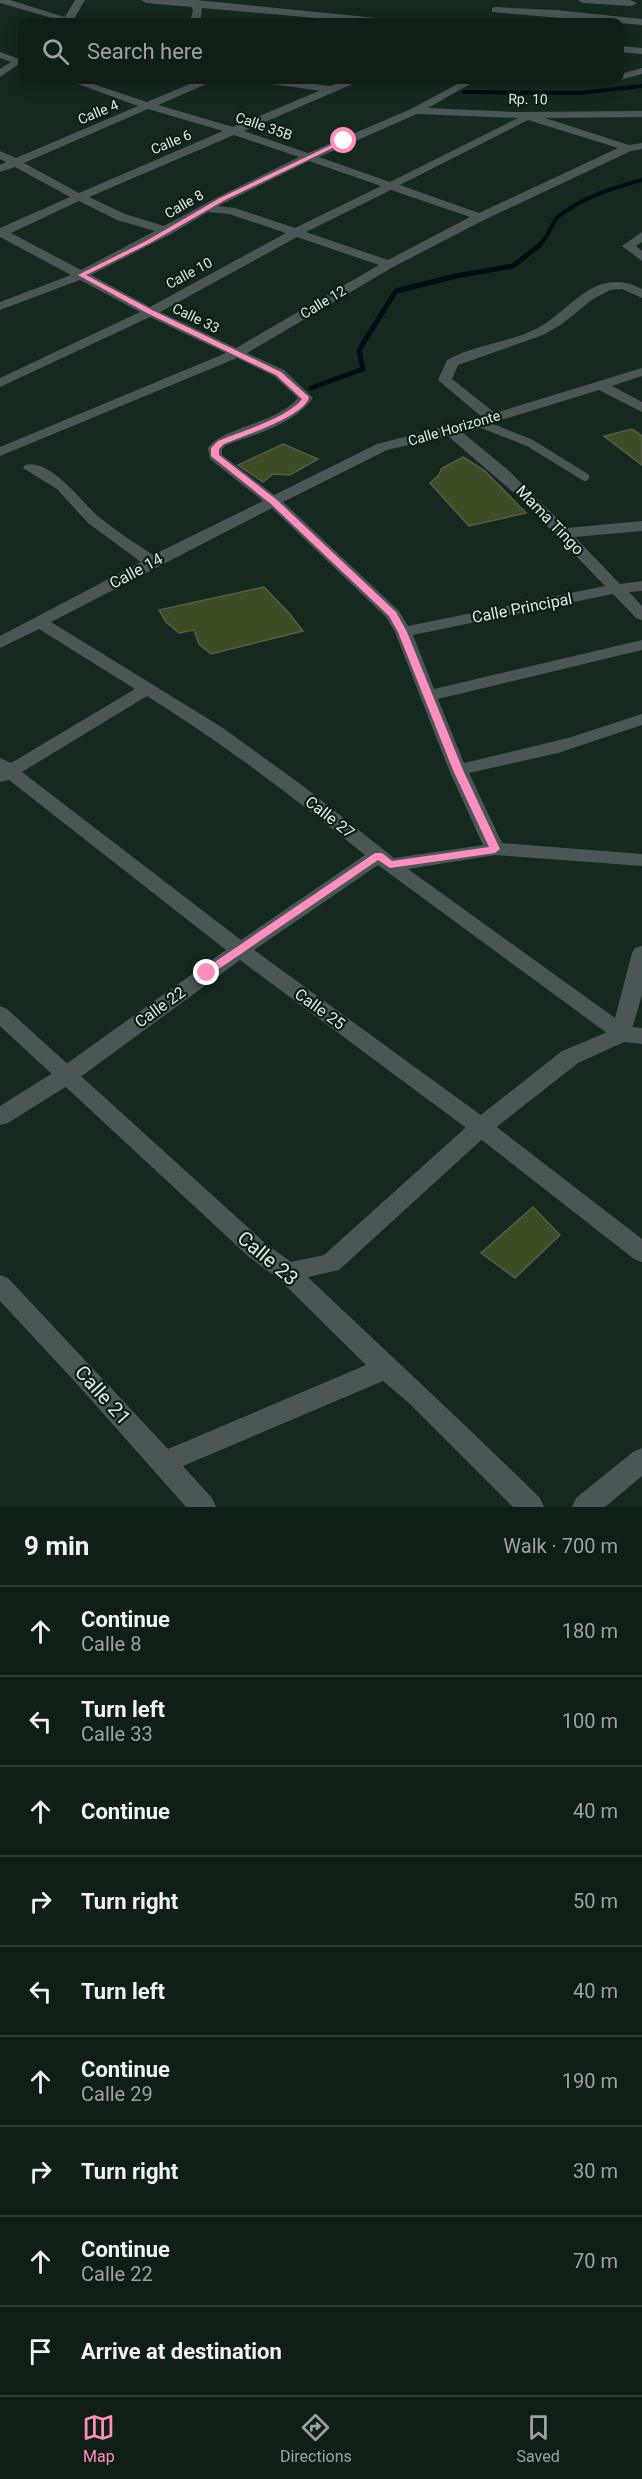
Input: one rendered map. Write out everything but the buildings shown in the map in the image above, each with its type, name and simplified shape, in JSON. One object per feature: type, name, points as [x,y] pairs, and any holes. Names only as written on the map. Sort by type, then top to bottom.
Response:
[{"type":"street","points":[[0,0],[58,18]]},
{"type":"street","points":[[70,18],[80,0]]},
{"type":"street","points":[[146,0],[194,2],[348,18]]},
{"type":"street","points":[[502,0],[492,13],[556,13],[604,18]]},
{"type":"street","points":[[583,0],[632,3]]},
{"type":"street","points":[[194,2],[197,18]]},
{"type":"street","points":[[0,13],[15,5]]},
{"type":"street","points":[[624,20],[642,22]]},
{"type":"street","points":[[624,49],[642,51]]},
{"type":"street","points":[[0,55],[18,60]]},
{"type":"street","points":[[0,74],[18,63]]},
{"type":"street","points":[[624,76],[641,71]]},
{"type":"street","name":"Calle 35B","points":[[90,84],[149,106],[234,131],[480,217]]},
{"type":"street","name":"Calle 4","points":[[0,169],[198,84]]},
{"type":"street","name":"Calle 6","points":[[1,233],[341,84]]},
{"type":"street","name":"Calle 8","points":[[0,306],[81,275],[167,231],[208,207],[309,157],[415,111],[465,84]]},
{"type":"street","name":"Rp. 10","points":[[415,111],[525,115],[642,114]]},
{"type":"street","points":[[525,115],[628,148]]},
{"type":"street","name":"Calle 10","points":[[0,383],[150,312],[297,232],[523,120],[525,115]]},
{"type":"street","name":"Calle 12","points":[[0,452],[236,354],[389,264],[480,217],[628,148],[642,146]]},
{"type":"street","points":[[0,154],[79,197],[122,217],[167,231]]},
{"type":"street","points":[[208,207],[231,211],[389,264]]},
{"type":"street","name":"Calle 33","points":[[1,233],[150,312],[279,373],[306,398],[300,406],[285,415],[221,442],[215,448],[215,456],[274,502]]},
{"type":"street","points":[[637,254],[628,246],[642,236]]},
{"type":"street","points":[[484,420],[445,380],[452,363],[542,330],[582,301],[609,287],[617,285],[628,287],[642,294]]},
{"type":"street","name":"Calle Horizonte","points":[[274,502],[382,447],[451,431],[642,372]]},
{"type":"street","points":[[600,385],[642,408]]},
{"type":"street","name":"Mama Tingo","points":[[451,431],[480,452],[565,533],[642,615]]},
{"type":"street","points":[[30,468],[62,486],[93,520],[152,562]]},
{"type":"street","points":[[274,502],[393,614],[403,632],[458,770],[495,849]]},
{"type":"street","name":"Calle 14","points":[[0,644],[152,562],[274,502]]},
{"type":"street","points":[[565,533],[642,526]]},
{"type":"street","name":"Calle Principal","points":[[403,632],[616,588],[642,586]]},
{"type":"street","name":"Calle 27","points":[[41,623],[217,732],[385,860],[632,1035]]},
{"type":"street","points":[[428,696],[642,645]]},
{"type":"street","points":[[4,771],[148,688]]},
{"type":"street","points":[[458,770],[542,753],[642,719]]},
{"type":"street","name":"Calle 25","points":[[4,771],[241,951],[481,1127],[642,1252]]},
{"type":"street","points":[[385,860],[495,849],[642,860]]},
{"type":"street","name":"Calle 22","points":[[0,1117],[67,1074],[207,973],[385,860]]},
{"type":"street","points":[[287,1272],[331,1263],[481,1127],[570,1057],[632,1035],[642,953]]},
{"type":"street","name":"Calle 23","points":[[0,1014],[257,1250],[287,1272],[386,1368],[419,1396],[531,1507]]},
{"type":"street","name":"Calle 21","points":[[0,1285],[87,1377],[203,1507]]},
{"type":"street","points":[[163,1463],[386,1368]]},
{"type":"street","points":[[585,1507],[642,1460]]},
{"type":"lane","points":[[297,84],[329,88]]},
{"type":"lane","points":[[484,420],[530,443],[585,477]]},
{"type":"waterway","points":[[464,92],[579,93],[642,86]]},
{"type":"waterway","points":[[538,246],[556,219],[568,209],[599,194],[642,180]]},
{"type":"waterway","points":[[311,388],[363,369],[359,350],[396,291],[456,276],[513,266],[540,245]]},
{"type":"route","points":[[207,973],[379,855],[390,865],[495,849],[458,770],[403,632],[393,614],[274,502],[215,456],[215,448],[221,442],[285,415],[300,406],[306,398],[279,373],[150,312],[81,275],[148,242],[222,199],[344,141]]}]
